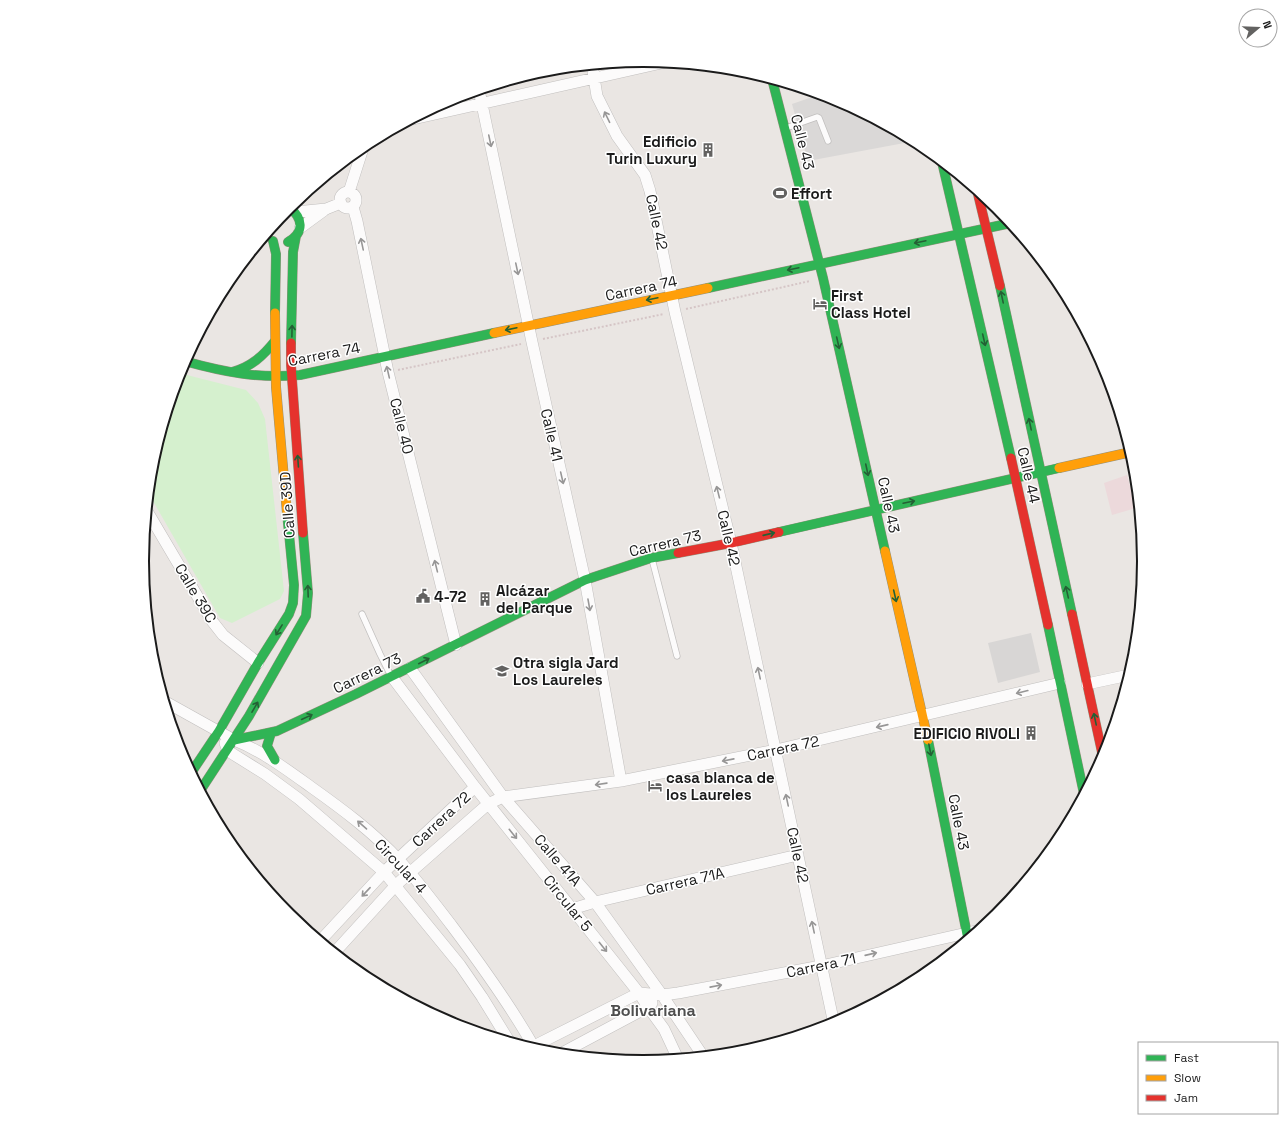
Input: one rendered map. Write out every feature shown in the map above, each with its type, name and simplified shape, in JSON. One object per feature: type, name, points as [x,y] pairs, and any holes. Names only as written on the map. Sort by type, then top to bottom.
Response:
[{"type":"street","points":[[433,114],[645,67]]},
{"type":"street","name":"Calle 42","points":[[593,70],[597,96],[617,136],[645,175],[650,191],[675,312],[731,543],[832,1017]]},
{"type":"street","name":"Calle 43","points":[[774,85],[820,264],[923,716],[967,933]]},
{"type":"street","name":"Calle 41","points":[[480,95],[532,342],[585,580],[620,781]]},
{"type":"street","points":[[349,192],[360,156]]},
{"type":"street","name":"Calle 44","points":[[943,169],[1016,478],[1082,786]]},
{"type":"street","points":[[341,203],[340,200],[342,195],[349,192]]},
{"type":"street","points":[[341,203],[347,208],[353,207],[356,204],[356,199],[353,194],[349,192]]},
{"type":"street","name":"Calle 44","points":[[979,200],[1101,746]]},
{"type":"street","points":[[270,238],[273,241],[285,243],[291,240],[298,232],[326,209],[341,203]]},
{"type":"street","name":"Calle 40","points":[[353,207],[388,372],[456,645]]},
{"type":"street","points":[[297,209],[326,209]]},
{"type":"street","points":[[294,212],[300,220],[298,232]]},
{"type":"street","name":"Carrera 74","points":[[191,363],[227,373],[246,376],[291,376],[1004,225]]},
{"type":"street","name":"Calle 39D","points":[[228,751],[252,713],[306,616],[308,593],[291,376],[293,252],[298,232]]},
{"type":"street","name":"Calle 39D","points":[[219,731],[258,663],[289,614],[293,603],[294,585],[276,377],[276,254],[273,241]]},
{"type":"street","points":[[227,373],[239,371],[259,360],[275,341]]},
{"type":"street","name":"Carrera 73","points":[[234,740],[271,733],[392,677],[585,580],[652,558],[731,543],[1125,453]]},
{"type":"street","name":"Calle 39C","points":[[151,518],[212,621],[223,635],[258,663]]},
{"type":"street","name":"Calle 41A","points":[[410,668],[503,797],[594,902],[662,995],[700,1052]]},
{"type":"street","points":[[1088,684],[1123,676]]},
{"type":"street","name":"Circular 5","points":[[392,677],[488,804],[639,993],[664,1029],[676,1054]]},
{"type":"street","name":"Carrera 72","points":[[337,949],[396,885],[410,872],[488,804],[503,797],[620,781],[776,750],[1060,683]]},
{"type":"street","name":"Circular 4","points":[[171,705],[234,740],[275,760],[361,824],[410,872],[474,955],[511,1009],[529,1042]]},
{"type":"street","points":[[203,785],[228,751],[219,731]]},
{"type":"street","points":[[195,767],[219,731]]},
{"type":"street","points":[[271,733],[268,746],[275,760]]},
{"type":"street","name":"Circular 4","points":[[228,751],[265,774],[299,799],[384,872],[460,965],[505,1035]]},
{"type":"street","name":"Carrera 72","points":[[323,937],[384,872],[476,788],[503,797]]},
{"type":"street","name":"Carrera 71A","points":[[572,909],[594,902],[798,855]]},
{"type":"street","name":"Carrera 71","points":[[639,993],[662,995],[678,993],[963,937]]},
{"type":"street","points":[[460,965],[474,955]]},
{"type":"street","points":[[540,1044],[639,993]]},
{"type":"street","points":[[569,1049],[648,1007],[662,995]]},
{"type":"lane","points":[[786,128],[817,117],[819,118],[828,141]]},
{"type":"lane","points":[[652,558],[677,656]]},
{"type":"lane","points":[[362,614],[392,677]]},
{"type":"path","points":[[388,372],[675,312],[823,278]]},
{"type":"shaded area","points":[[812,97],[861,118],[906,143],[808,161],[792,104]]},
{"type":"shaded area","points":[[1127,475],[1133,497],[1134,509],[1112,515],[1104,483]]},
{"type":"shaded area","points":[[1031,633],[1040,672],[998,683],[988,643]]},
{"type":"green space","points":[[186,375],[246,390],[258,403],[265,419],[284,591],[280,599],[232,623],[220,618],[153,500],[158,465],[166,433],[175,402]]},
{"type":"traffic: fast","points":[[773,85],[823,278],[885,551]]},
{"type":"traffic: fast","points":[[944,169],[1011,458]]},
{"type":"traffic: fast","points":[[288,242],[297,234],[300,225],[294,212]]},
{"type":"traffic: fast","points":[[708,288],[1004,225]]},
{"type":"traffic: fast","points":[[291,343],[293,252],[296,236]]},
{"type":"traffic: fast","points":[[273,241],[276,254],[275,313]]},
{"type":"traffic: fast","points":[[1000,286],[1072,614]]},
{"type":"traffic: fast","points":[[191,363],[241,374],[270,376],[300,375],[494,333]]},
{"type":"traffic: fast","points":[[232,372],[251,364],[275,341]]},
{"type":"traffic: fast","points":[[779,532],[1059,468]]},
{"type":"traffic: fast","points":[[195,767],[219,731],[258,663],[289,614],[293,603],[294,585],[287,513]]},
{"type":"traffic: fast","points":[[203,786],[249,716],[306,616],[308,593],[303,533]]},
{"type":"traffic: fast","points":[[234,740],[277,731],[356,694],[585,580],[651,558],[678,553]]},
{"type":"traffic: fast","points":[[1048,625],[1082,786]]},
{"type":"traffic: fast","points":[[271,733],[267,746],[275,760]]},
{"type":"traffic: fast","points":[[928,740],[967,934]]},
{"type":"traffic: slow","points":[[494,333],[708,288]]},
{"type":"traffic: slow","points":[[275,313],[276,387],[287,513]]},
{"type":"traffic: slow","points":[[1059,468],[1125,453]]},
{"type":"traffic: slow","points":[[885,551],[928,740]]},
{"type":"traffic: jam","points":[[979,200],[1000,286]]},
{"type":"traffic: jam","points":[[291,343],[291,365],[303,533]]},
{"type":"traffic: jam","points":[[1011,458],[1048,625]]},
{"type":"traffic: jam","points":[[678,553],[779,532]]},
{"type":"traffic: jam","points":[[1072,614],[1101,746]]},
{"type":"place","name":"Edificio Turin Luxury","points":[[708,150]]},
{"type":"place","name":"Effort","points":[[780,193]]},
{"type":"place","name":"First Class Hotel","points":[[820,304]]},
{"type":"place","name":"4-72","points":[[423,596]]},
{"type":"place","name":"Alcázar del Parque","points":[[485,599]]},
{"type":"place","name":"Otra sigla Jard Los Laureles","points":[[502,671]]},
{"type":"place","name":"EDIFICIO RIVOLI","points":[[1031,733]]},
{"type":"place","name":"casa blanca de los Laureles","points":[[655,786]]},
{"type":"district","name":"Bolivariana","points":[[653,1010]]}]
